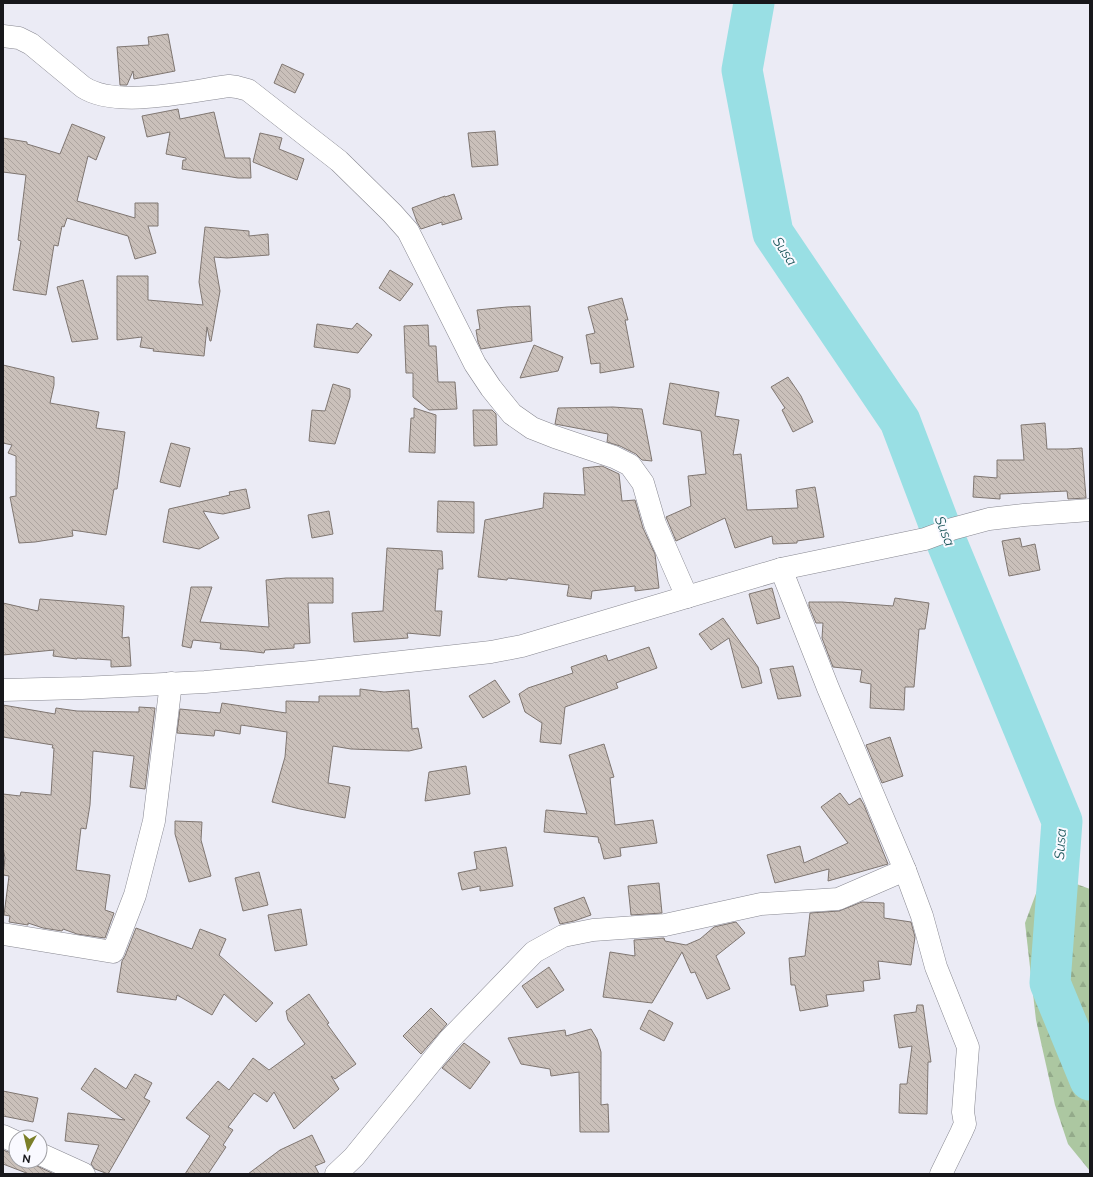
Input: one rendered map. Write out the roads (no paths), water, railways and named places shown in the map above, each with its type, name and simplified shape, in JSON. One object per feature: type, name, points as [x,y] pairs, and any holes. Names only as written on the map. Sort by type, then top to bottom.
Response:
[{"type":"street","points":[[3,36],[18,38],[31,44],[83,87],[89,91],[110,97],[153,98],[229,86],[237,86],[248,90],[339,161],[408,231],[475,364],[491,388],[512,414],[532,428],[614,457],[630,465],[643,483],[655,524],[687,597]]},
{"type":"street","points":[[3,690],[82,688],[213,681],[311,672],[491,652],[522,646],[781,569],[925,539],[989,519],[1090,510]]},
{"type":"street","points":[[781,569],[828,688],[905,870],[922,916],[936,967],[968,1047],[963,1112],[965,1124],[942,1174]]},
{"type":"street","points":[[3,934],[113,952],[135,895],[154,821],[171,683]]},
{"type":"street","points":[[336,1174],[354,1157],[454,1035],[534,952],[563,936],[593,930],[666,925],[761,904],[838,899],[905,870]]},
{"type":"street","points":[[48,1158],[84,1174]]},
{"type":"waterway","name":"Susa","points":[[754,3],[742,70],[773,233],[900,421],[939,524],[1062,821],[1050,983],[1090,1080]]}]
